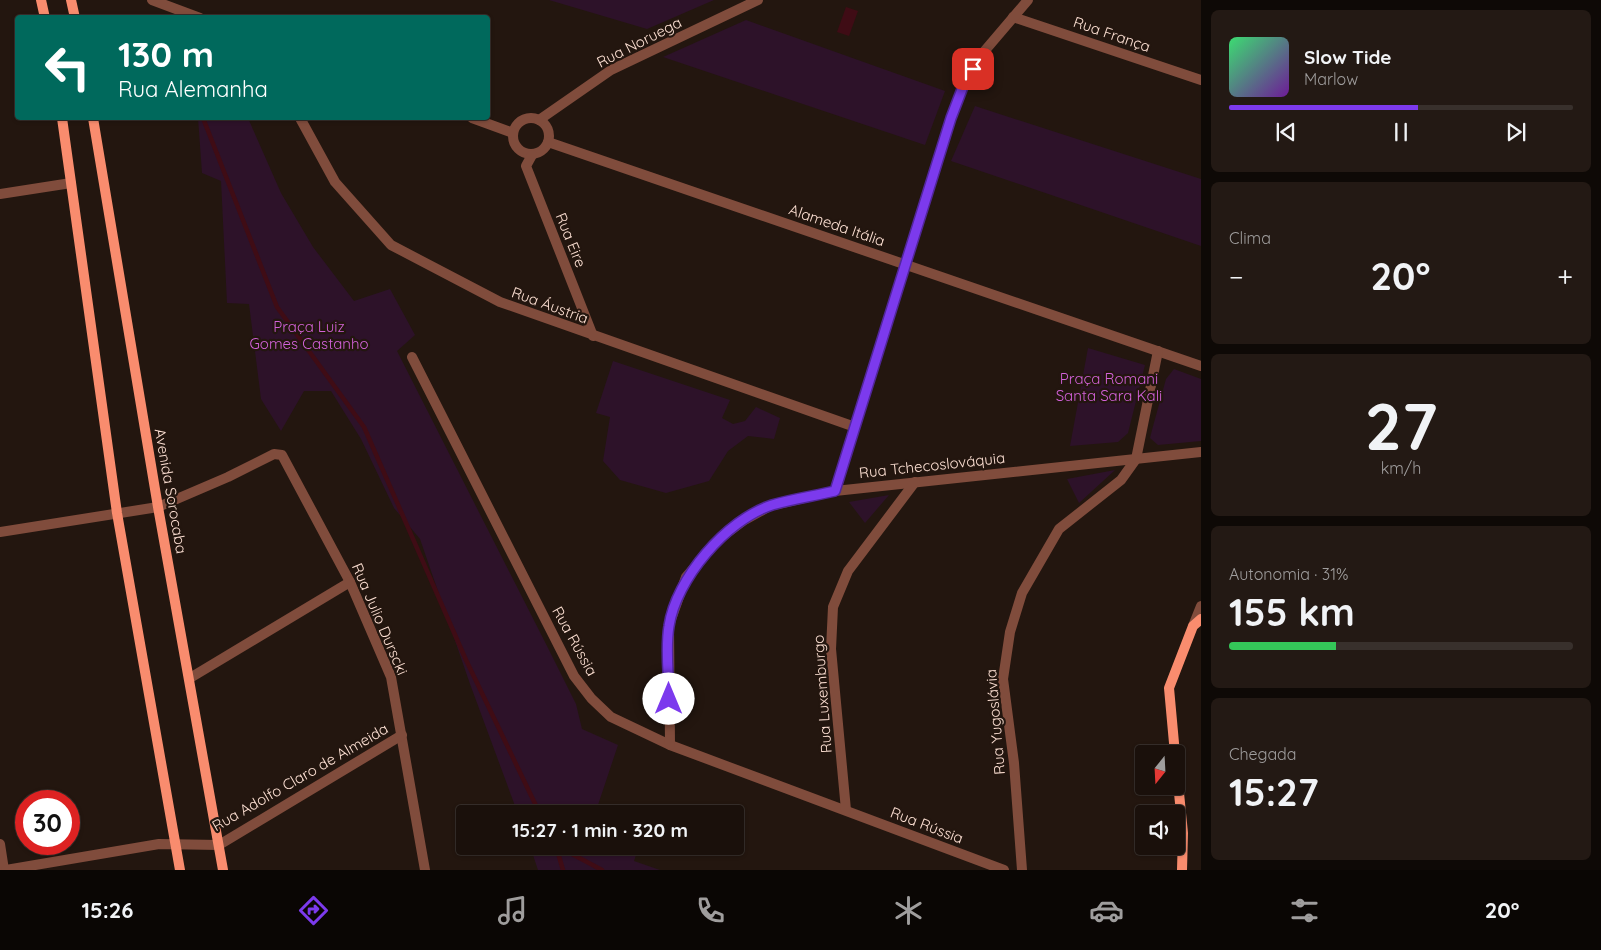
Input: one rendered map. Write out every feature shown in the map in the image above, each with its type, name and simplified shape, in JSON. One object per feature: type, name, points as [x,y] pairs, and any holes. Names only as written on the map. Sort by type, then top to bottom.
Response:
[{"type":"street","points":[[41,0],[44,15]]},
{"type":"street","points":[[70,0],[74,15]]},
{"type":"street","points":[[152,0],[192,15]]},
{"type":"street","name":"Rua Noruega","points":[[538,120],[611,70],[758,0]]},
{"type":"street","points":[[835,491],[951,118],[964,84],[982,54],[1028,0]]},
{"type":"street","name":"Rua França","points":[[1013,17],[1201,80]]},
{"type":"street","points":[[62,120],[117,513],[180,870]]},
{"type":"street","name":"Avenida Sorocaba","points":[[93,120],[158,507],[223,870]]},
{"type":"street","name":"Rua Áustria","points":[[301,120],[334,182],[391,244],[500,302],[855,427]]},
{"type":"street","points":[[477,120],[513,133]]},
{"type":"street","points":[[522,120],[538,120],[548,132],[548,142],[542,151],[532,154],[517,148],[514,144],[513,133],[522,120]]},
{"type":"street","name":"Alameda Itália","points":[[548,142],[1201,366]]},
{"type":"street","name":"Rua Eire","points":[[532,154],[526,166],[593,336]]},
{"type":"street","points":[[0,194],[71,183]]},
{"type":"street","name":"Rua Yugoslávia","points":[[1022,870],[1014,763],[1003,679],[1010,632],[1022,593],[1059,529],[1121,480],[1136,459],[1158,351]]},
{"type":"street","name":"Rua Rússia","points":[[412,357],[574,676],[591,698],[611,717],[670,745],[1004,870]]},
{"type":"street","name":"Rua Tchecoslováquia","points":[[670,745],[669,625],[686,577],[719,539],[743,521],[770,506],[835,491],[1201,452]]},
{"type":"street","name":"Rua Julio Durscki","points":[[158,507],[278,453],[282,455],[350,582],[390,677],[402,735],[424,870]]},
{"type":"street","name":"Rua Luxemburgo","points":[[846,810],[831,649],[833,607],[848,570],[915,482]]},
{"type":"street","points":[[0,532],[158,507]]},
{"type":"street","points":[[190,678],[350,582]]},
{"type":"street","points":[[1174,745],[1169,688],[1197,622],[1201,606]]},
{"type":"street","name":"Rua Adolfo Claro de Almeida","points":[[5,870],[175,844],[219,845],[402,735]]},
{"type":"street","points":[[1179,795],[1183,833],[1182,870]]},
{"type":"street","points":[[0,844],[5,870]]},
{"type":"green space","points":[[549,0],[714,0],[647,29]]},
{"type":"green space","points":[[746,20],[945,91],[925,145],[663,57]]},
{"type":"green space","points":[[975,106],[1201,179],[1201,246],[951,161]]},
{"type":"green space","name":"Praça Luiz Gomes Castanho","points":[[198,120],[249,120],[281,193],[313,247],[354,301],[390,289],[415,335],[397,351],[576,704],[582,729],[618,745],[598,805],[515,805],[470,684],[420,539],[394,508],[361,439],[331,391],[304,391],[281,431],[261,399],[249,304],[227,303],[221,181],[202,173]]},
{"type":"green space","name":"Praça Romani Santa Sara Kali","points":[[1088,348],[1145,365],[1128,433],[1118,442],[1070,446]]},
{"type":"green space","points":[[613,361],[730,400],[722,418],[733,424],[745,421],[756,407],[780,418],[774,439],[748,436],[728,451],[709,481],[666,493],[620,480],[603,461],[610,417],[596,413]]},
{"type":"green space","points":[[1174,369],[1201,379],[1201,441],[1158,445],[1150,438],[1166,379]]},
{"type":"green space","points":[[1115,470],[1079,503],[1067,479]]},
{"type":"green space","points":[[889,495],[865,523],[849,502]]},
{"type":"green space","points":[[533,855],[636,855],[634,861],[660,870],[538,870]]},
{"type":"shaded area","points":[[846,7],[858,11],[849,36],[837,32]]},
{"type":"waterway","points":[[204,120],[277,307],[364,427],[466,660],[536,805]]},
{"type":"waterway","points":[[559,855],[563,870]]},
{"type":"waterway","points":[[574,855],[602,870]]},
{"type":"route","points":[[669,699],[669,625],[686,577],[719,539],[743,521],[770,506],[835,491],[951,118],[964,84],[973,69]]}]
